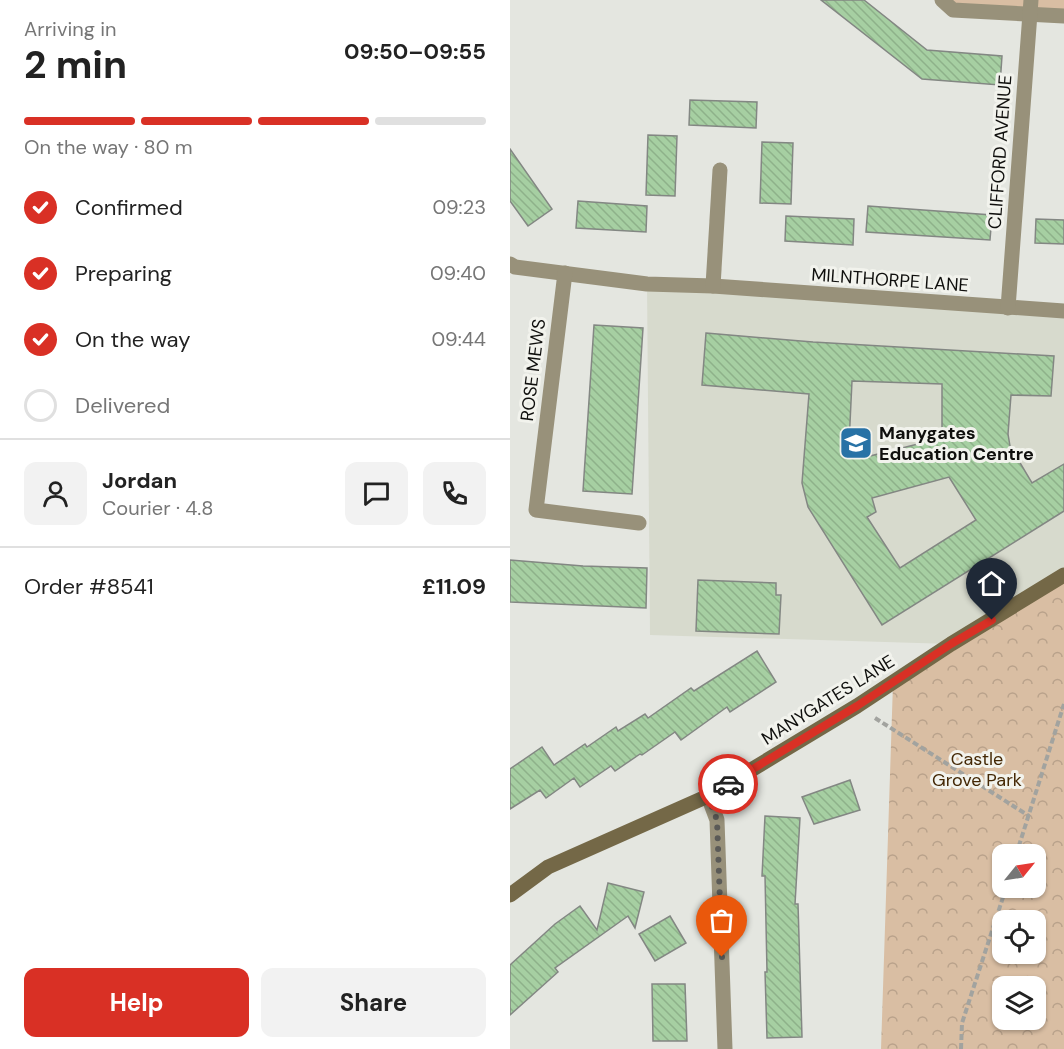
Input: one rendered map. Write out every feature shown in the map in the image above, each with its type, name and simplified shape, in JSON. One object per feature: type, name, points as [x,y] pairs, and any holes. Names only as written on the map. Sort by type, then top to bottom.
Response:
[{"type":"street","points":[[942,0],[953,10],[1031,7],[1064,16]]},
{"type":"street","name":"CLIFFORD AVENUE","points":[[1008,308],[1031,7]]},
{"type":"street","points":[[713,286],[720,170]]},
{"type":"street","name":"MILNTHORPE LANE","points":[[510,264],[515,267],[647,284],[713,286],[1064,312]]},
{"type":"street","name":"ROSE MEWS","points":[[565,273],[536,510],[639,523]]},
{"type":"street","name":"MANYGATES LANE","points":[[510,895],[549,867],[708,796],[857,706],[951,644],[1064,575]]},
{"type":"street","points":[[708,796],[717,820],[725,1049]]},
{"type":"path","points":[[1020,844],[1064,704]]},
{"type":"path","points":[[857,706],[1029,816]]},
{"type":"path","points":[[961,1049],[962,1023],[1003,898]]},
{"type":"shaded area","name":"Manygates Education Centre","points":[[647,284],[1064,311],[1064,575],[951,644],[650,635]]},
{"type":"green space","points":[[942,0],[1064,0],[1064,16],[953,10]]},
{"type":"green space","name":"Castle Grove Park","points":[[1064,575],[1064,1049],[881,1049],[893,683]]},
{"type":"building","points":[[821,0],[864,0],[927,50],[1002,56],[1000,85],[922,79]]},
{"type":"building","points":[[690,100],[757,102],[756,128],[689,125]]},
{"type":"building","points":[[648,135],[677,136],[675,196],[646,195]]},
{"type":"building","points":[[762,142],[793,143],[791,204],[760,203]]},
{"type":"building","points":[[510,149],[552,209],[528,226],[510,201]]},
{"type":"building","points":[[578,201],[647,206],[646,232],[576,228]]},
{"type":"building","points":[[868,206],[992,215],[990,240],[866,232]]},
{"type":"building","points":[[786,216],[854,219],[853,245],[785,241]]},
{"type":"building","points":[[1036,219],[1064,220],[1064,244],[1035,243]]},
{"type":"building","points":[[594,325],[643,328],[632,494],[583,491]]},
{"type":"building","points":[[706,333],[813,342],[1054,356],[1051,396],[1011,395],[1008,434],[1010,446],[1032,483],[1064,464],[1064,511],[882,625],[808,507],[802,483],[809,394],[702,385]],"holes":[[[852,381],[942,384],[942,438],[862,458],[859,444],[849,444]],[[949,477],[976,520],[900,568],[867,517],[876,512],[872,498]]]},
{"type":"building","points":[[510,560],[647,568],[646,608],[510,602]]},
{"type":"building","points":[[698,580],[776,583],[776,595],[781,595],[779,634],[696,631]]},
{"type":"building","points":[[757,651],[776,682],[730,712],[727,707],[681,740],[675,732],[615,771],[611,766],[580,787],[574,778],[546,798],[540,790],[510,809],[510,769],[542,747],[554,765],[585,744],[587,747],[616,727],[618,731],[645,714],[648,718],[691,688],[694,691]]},
{"type":"building","points":[[850,780],[860,810],[814,824],[802,797]]},
{"type":"building","points":[[765,816],[800,818],[795,904],[798,904],[802,1037],[767,1038],[765,876],[762,876]]},
{"type":"building","points":[[608,883],[644,892],[635,928],[628,916],[555,968],[558,972],[510,1015],[510,965],[555,924],[580,906],[597,930]]},
{"type":"building","points":[[670,916],[686,943],[655,961],[639,934]]},
{"type":"building","points":[[652,984],[685,984],[687,1041],[653,1041]]},
{"type":"way so far","points":[[722,957],[717,820],[708,796],[728,784]]},
{"type":"place","name":"Manygates Education Centre","points":[[856,443]]},
{"type":"route","points":[[728,784],[857,706],[992,620]]}]
